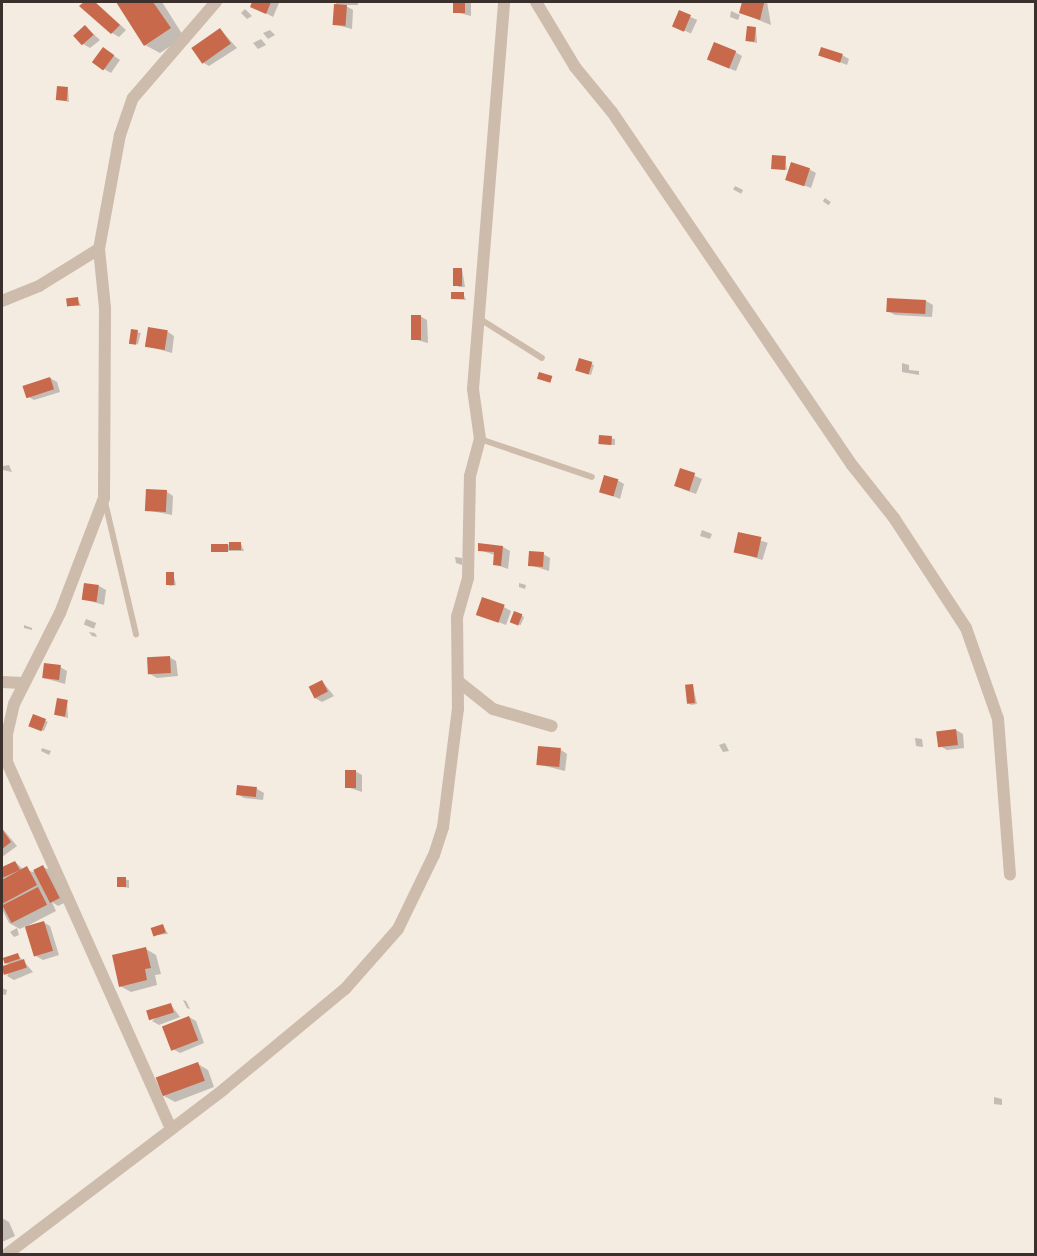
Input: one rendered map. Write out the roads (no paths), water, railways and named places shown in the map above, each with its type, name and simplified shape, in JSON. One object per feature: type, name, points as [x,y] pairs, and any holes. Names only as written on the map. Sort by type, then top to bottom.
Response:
[{"type":"street","points":[[171,1129],[7,762],[7,735],[22,683],[60,613],[104,498],[105,308],[99,249],[120,135],[133,98],[216,2]]},
{"type":"street","points":[[7,1254],[171,1129],[345,989],[398,929],[440,839],[459,682],[457,617],[468,578],[470,476],[480,439],[473,389],[504,2]]},
{"type":"street","points":[[536,2],[576,67],[612,112],[966,628],[998,719],[1010,875]]},
{"type":"street","points":[[2,301],[39,286],[99,249]]},
{"type":"street","points":[[2,682],[22,683]]},
{"type":"street","points":[[459,682],[493,710],[552,726]]},
{"type":"lane","points":[[480,319],[542,358]]},
{"type":"lane","points":[[480,439],[592,477]]},
{"type":"lane","points":[[104,498],[136,634]]}]
